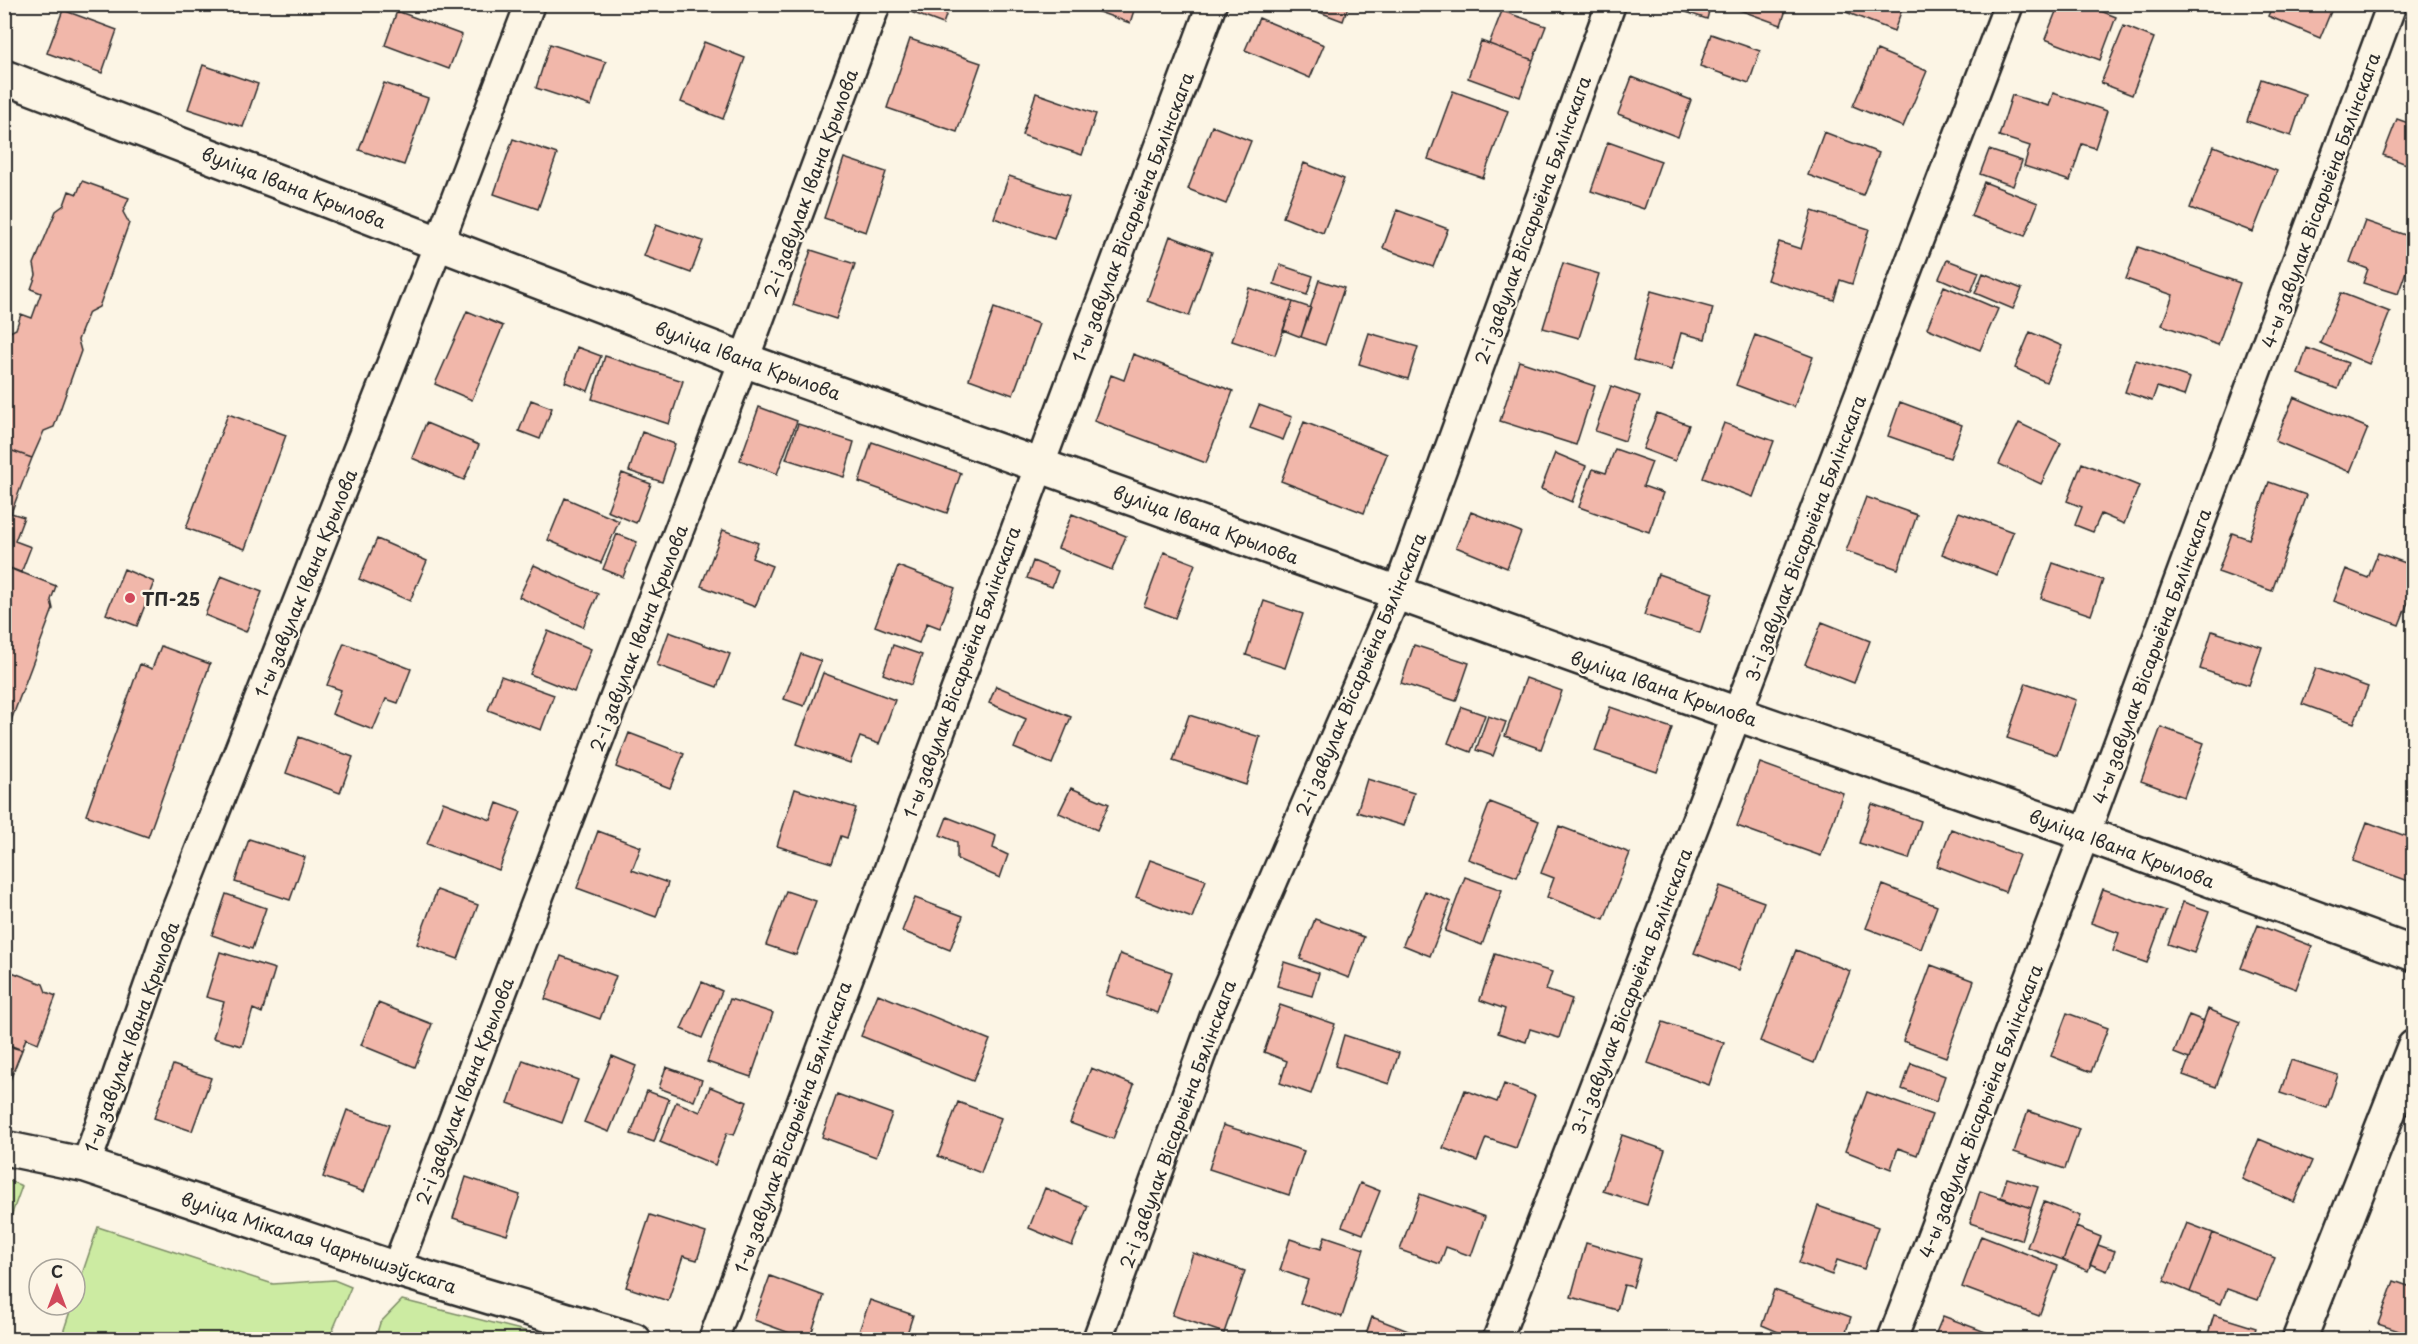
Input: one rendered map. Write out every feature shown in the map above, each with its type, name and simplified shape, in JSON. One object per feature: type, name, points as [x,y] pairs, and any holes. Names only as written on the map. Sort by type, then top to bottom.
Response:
[{"type":"street","name":"1-ы завулак Івана Крылова","points":[[86,1165],[166,936],[439,243],[530,4]]},
{"type":"street","name":"2-і завулак Івана Крылова","points":[[396,1269],[744,360],[876,4]]},
{"type":"street","name":"1-ы завулак Вісарыёна Бялінскага","points":[[713,1340],[1212,4]]},
{"type":"street","name":"2-і завулак Вісарыёна Бялінскага","points":[[1097,1340],[1215,1016],[1397,593],[1611,4]]},
{"type":"street","name":"3-і завулак Вісарыёна Бялінскага","points":[[1497,1340],[2009,4]]},
{"type":"street","name":"4-ы завулак Вісарыёна Бялінскага","points":[[1892,1340],[2085,834],[2392,4]]},
{"type":"street","name":"вуліца Івана Крылова","points":[[4,77],[744,360],[1737,714],[2085,834],[2414,954]]},
{"type":"street","points":[[2299,1340],[2414,1047]]},
{"type":"street","name":"вуліца Мікалая Чарнышэўскага","points":[[4,1149],[86,1165],[396,1269],[634,1340]]},
{"type":"green space","points":[[4,1179],[22,1186],[5,1233]]},
{"type":"green space","points":[[98,1227],[273,1284],[334,1280],[351,1287],[329,1339],[61,1339],[68,1317],[87,1317],[87,1260]]},
{"type":"green space","points":[[402,1300],[552,1339],[375,1339],[380,1323]]},
{"type":"building","points":[[901,4],[950,4],[943,24],[900,8]]},
{"type":"building","points":[[1076,4],[1136,4],[1130,23]]},
{"type":"building","points":[[1298,4],[1349,4],[1343,21]]},
{"type":"building","points":[[1540,4],[1567,4],[1564,13]]},
{"type":"building","points":[[1662,4],[1711,4],[1707,19]]},
{"type":"building","points":[[1735,4],[1788,4],[1781,25],[1734,8]]},
{"type":"building","points":[[1849,4],[1904,4],[1894,31],[1846,12]]},
{"type":"building","points":[[2059,4],[2083,4],[2116,17],[2100,60],[2045,39]]},
{"type":"building","points":[[2273,4],[2334,4],[2320,38],[2268,16]]},
{"type":"building","points":[[63,10],[117,30],[102,73],[47,53]]},
{"type":"building","points":[[397,11],[462,35],[449,69],[385,45]]},
{"type":"building","points":[[1502,11],[1546,26],[1533,60],[1489,44]]},
{"type":"building","points":[[1259,18],[1324,45],[1310,78],[1245,50]]},
{"type":"building","points":[[2124,26],[2154,38],[2132,95],[2101,83]]},
{"type":"building","points":[[1711,34],[1760,51],[1749,83],[1700,66]]},
{"type":"building","points":[[910,39],[981,63],[957,132],[887,108]]},
{"type":"building","points":[[1481,41],[1533,60],[1520,97],[1468,78]]},
{"type":"building","points":[[704,42],[745,58],[723,119],[681,102]]},
{"type":"building","points":[[550,44],[606,62],[591,106],[536,88]]},
{"type":"building","points":[[1877,50],[1927,71],[1903,127],[1853,106]]},
{"type":"building","points":[[203,65],[258,84],[243,127],[188,109]]},
{"type":"building","points":[[1632,77],[1691,100],[1678,137],[1618,114]]},
{"type":"building","points":[[2261,79],[2305,94],[2291,136],[2247,121]]},
{"type":"building","points":[[384,83],[428,98],[404,165],[359,150]]},
{"type":"building","points":[[1453,91],[1508,111],[1483,178],[1428,159]]},
{"type":"building","points":[[1036,93],[1096,114],[1082,155],[1022,135]]},
{"type":"building","points":[[2053,93],[2107,111],[2095,148],[2082,144],[2070,181],[2024,166],[2030,146],[1999,136],[2012,95],[2049,106]]},
{"type":"building","points":[[2397,119],[2414,125],[2414,167],[2383,155]]},
{"type":"building","points":[[1212,126],[1251,141],[1226,204],[1188,189]]},
{"type":"building","points":[[1824,132],[1879,153],[1863,195],[1808,175]]},
{"type":"building","points":[[513,139],[557,154],[538,209],[494,194]]},
{"type":"building","points":[[1608,142],[1661,161],[1644,209],[1591,191]]},
{"type":"building","points":[[2214,146],[2277,171],[2253,232],[2190,208]]},
{"type":"building","points":[[1989,150],[2022,161],[2013,186],[1980,174]]},
{"type":"building","points":[[844,158],[886,172],[866,232],[824,218]]},
{"type":"building","points":[[1304,163],[1344,179],[1323,233],[1283,217]]},
{"type":"building","points":[[2414,167],[2414,182],[2409,180]]},
{"type":"building","points":[[1009,176],[1069,196],[1054,239],[994,218]]},
{"type":"building","points":[[82,181],[129,198],[123,212],[129,223],[99,307],[89,312],[78,340],[81,351],[54,427],[44,431],[32,458],[4,448],[4,335],[16,329],[21,314],[32,318],[41,293],[31,289],[36,275],[34,264],[56,211],[64,205],[69,191],[77,194]]},
{"type":"building","points":[[1984,182],[2038,203],[2025,236],[1971,216]]},
{"type":"building","points":[[1397,210],[1448,229],[1433,267],[1383,248]]},
{"type":"building","points":[[1812,211],[1869,229],[1852,284],[1840,280],[1834,300],[1767,280],[1779,242],[1801,249]]},
{"type":"building","points":[[2365,221],[2414,238],[2414,249],[2398,294],[2363,283],[2368,269],[2350,262]]},
{"type":"building","points":[[656,225],[703,241],[691,273],[644,256]]},
{"type":"building","points":[[1170,236],[1212,252],[1189,316],[1147,301]]},
{"type":"building","points":[[2138,247],[2240,283],[2218,345],[2162,325],[2173,295],[2126,279]]},
{"type":"building","points":[[811,250],[855,264],[836,319],[793,305]]},
{"type":"building","points":[[1947,260],[1979,272],[1971,292],[1939,278]]},
{"type":"building","points":[[1563,263],[1599,274],[1579,338],[1543,328]]},
{"type":"building","points":[[1280,265],[1313,276],[1307,295],[1274,284]]},
{"type":"building","points":[[1983,273],[2022,289],[2013,309],[1975,293]]},
{"type":"building","points":[[1319,280],[1344,288],[1325,345],[1301,337]]},
{"type":"building","points":[[1944,286],[1998,309],[1980,350],[1927,328]]},
{"type":"building","points":[[1249,288],[1293,302],[1275,355],[1232,341]]},
{"type":"building","points":[[1651,291],[1713,308],[1705,339],[1681,333],[1671,370],[1633,360]]},
{"type":"building","points":[[2341,293],[2390,312],[2369,364],[2320,343]]},
{"type":"building","points":[[1293,302],[1311,308],[1301,337],[1283,330]]},
{"type":"building","points":[[994,308],[1039,324],[1013,395],[969,379]]},
{"type":"building","points":[[467,311],[503,326],[472,400],[435,384]]},
{"type":"building","points":[[2030,332],[2062,346],[2046,382],[2015,368]]},
{"type":"building","points":[[1369,333],[1418,347],[1408,379],[1359,364]]},
{"type":"building","points":[[1755,335],[1813,357],[1794,407],[1736,385]]},
{"type":"building","points":[[577,347],[601,356],[588,391],[565,382]]},
{"type":"building","points":[[2307,348],[2348,363],[2338,389],[2298,374]]},
{"type":"building","points":[[1133,354],[1233,391],[1206,463],[1094,421],[1111,375],[1124,380]]},
{"type":"building","points":[[605,356],[683,381],[669,424],[592,399]]},
{"type":"building","points":[[2136,360],[2190,378],[2184,396],[2157,387],[2152,401],[2125,392]]},
{"type":"building","points":[[1519,361],[1595,386],[1576,445],[1500,421]]},
{"type":"building","points":[[1611,386],[1640,396],[1625,441],[1595,431]]},
{"type":"building","points":[[2294,397],[2368,428],[2350,472],[2275,441]]},
{"type":"building","points":[[531,400],[552,408],[540,439],[519,431]]},
{"type":"building","points":[[1900,402],[1962,425],[1950,458],[1888,436]]},
{"type":"building","points":[[1259,405],[1292,417],[1283,440],[1250,428]]},
{"type":"building","points":[[759,407],[797,421],[777,474],[740,460]]},
{"type":"building","points":[[1657,413],[1689,425],[1675,461],[1643,449]]},
{"type":"building","points":[[228,414],[286,435],[245,549],[186,528]]},
{"type":"building","points":[[1304,422],[1387,454],[1364,513],[1281,481]]},
{"type":"building","points":[[426,423],[479,445],[464,480],[412,458]]},
{"type":"building","points":[[1724,423],[1774,441],[1753,497],[1703,478]]},
{"type":"building","points":[[2019,423],[2061,443],[2041,484],[1999,464]]},
{"type":"building","points":[[798,424],[854,442],[844,477],[786,459]]},
{"type":"building","points":[[642,432],[675,444],[662,482],[629,471]]},
{"type":"building","points":[[872,442],[961,473],[947,513],[859,482]]},
{"type":"building","points":[[4,448],[32,458],[11,513],[24,517],[15,541],[31,547],[21,573],[4,566]]},
{"type":"building","points":[[1615,449],[1652,462],[1643,486],[1663,493],[1649,532],[1579,507],[1593,469],[1606,473]]},
{"type":"building","points":[[1555,453],[1586,466],[1572,502],[1541,489]]},
{"type":"building","points":[[2082,463],[2139,486],[2124,524],[2101,514],[2093,532],[2075,525],[2082,507],[2067,501]]},
{"type":"building","points":[[622,473],[651,484],[636,523],[607,511]]},
{"type":"building","points":[[2269,482],[2306,495],[2272,591],[2218,572],[2232,533],[2249,539]]},
{"type":"building","points":[[1866,497],[1917,515],[1898,569],[1846,551]]},
{"type":"building","points":[[565,498],[619,521],[601,563],[548,540]]},
{"type":"building","points":[[1471,512],[1521,532],[1507,568],[1456,547]]},
{"type":"building","points":[[1959,512],[2013,532],[1997,575],[1942,554]]},
{"type":"building","points":[[1072,514],[1126,536],[1112,570],[1058,548]]},
{"type":"building","points":[[723,530],[758,543],[752,558],[772,566],[755,607],[701,586]]},
{"type":"building","points":[[617,534],[637,542],[623,577],[603,569]]},
{"type":"building","points":[[377,539],[427,561],[410,601],[359,579]]},
{"type":"building","points":[[1164,552],[1195,564],[1175,618],[1144,606]]},
{"type":"building","points":[[2378,553],[2414,566],[2414,587],[2399,625],[2334,601],[2346,569],[2368,578]]},
{"type":"building","points":[[1033,561],[1058,571],[1052,587],[1027,578]]},
{"type":"building","points":[[2053,563],[2103,580],[2091,615],[2041,598]]},
{"type":"building","points":[[534,565],[598,594],[583,627],[519,597]]},
{"type":"building","points":[[5,566],[56,586],[51,600],[53,609],[9,726],[4,724]]},
{"type":"building","points":[[898,566],[955,588],[940,628],[927,623],[919,643],[875,626]]},
{"type":"building","name":"ТП-25","points":[[124,569],[154,582],[137,626],[106,614]]},
{"type":"building","points":[[1658,574],[1713,593],[1700,633],[1644,615]]},
{"type":"building","points":[[221,576],[262,592],[246,632],[205,615]]},
{"type":"building","points":[[1264,601],[1303,614],[1285,668],[1246,655]]},
{"type":"building","points":[[1822,622],[1870,641],[1854,683],[1805,664]]},
{"type":"building","points":[[548,631],[591,649],[574,692],[530,674]]},
{"type":"building","points":[[2212,631],[2262,647],[2249,685],[2200,669]]},
{"type":"building","points":[[669,632],[730,654],[717,687],[657,665]]},
{"type":"building","points":[[344,643],[411,669],[398,703],[386,699],[373,730],[332,714],[341,690],[327,685]]},
{"type":"building","points":[[893,645],[922,655],[911,685],[883,674]]},
{"type":"building","points":[[1414,645],[1469,663],[1456,701],[1401,683]]},
{"type":"building","points":[[161,646],[210,664],[148,837],[86,815],[140,664],[152,669]]},
{"type":"building","points":[[801,654],[821,661],[804,706],[784,699]]},
{"type":"building","points":[[2316,668],[2368,687],[2354,723],[2302,704]]},
{"type":"building","points":[[823,673],[895,700],[879,744],[860,737],[850,763],[797,744]]},
{"type":"building","points":[[501,676],[554,695],[541,730],[488,710]]},
{"type":"building","points":[[1526,678],[1562,691],[1541,749],[1505,736]]},
{"type":"building","points":[[2026,683],[2076,700],[2057,755],[2007,738]]},
{"type":"building","points":[[996,686],[1071,717],[1052,764],[1014,748],[1026,719],[989,703]]},
{"type":"building","points":[[1462,707],[1485,715],[1471,752],[1448,743]]},
{"type":"building","points":[[1610,707],[1672,728],[1657,772],[1595,751]]},
{"type":"building","points":[[1189,715],[1260,737],[1246,785],[1173,761]]},
{"type":"building","points":[[1488,716],[1506,722],[1493,756],[1476,750]]},
{"type":"building","points":[[2161,727],[2204,743],[2184,797],[2141,781]]},
{"type":"building","points":[[629,733],[684,754],[670,788],[616,767]]},
{"type":"building","points":[[299,737],[353,757],[340,793],[286,773]]},
{"type":"building","points":[[1760,763],[1843,793],[1821,856],[1737,826]]},
{"type":"building","points":[[1367,779],[1414,793],[1404,826],[1357,812]]},
{"type":"building","points":[[1071,788],[1109,804],[1097,830],[1059,813]]},
{"type":"building","points":[[795,789],[856,808],[847,838],[841,836],[832,863],[777,846]]},
{"type":"building","points":[[443,802],[491,820],[497,803],[521,812],[499,870],[427,844]]},
{"type":"building","points":[[1490,802],[1539,821],[1517,877],[1468,859]]},
{"type":"building","points":[[1872,804],[1921,821],[1909,859],[1859,843]]},
{"type":"building","points":[[947,817],[996,836],[993,848],[1008,855],[1000,878],[957,859],[957,842],[940,835]]},
{"type":"building","points":[[2367,822],[2414,839],[2414,883],[2353,861]]},
{"type":"building","points":[[1559,826],[1630,853],[1604,919],[1547,897],[1554,878],[1541,873]]},
{"type":"building","points":[[1951,829],[2019,855],[2005,892],[1937,866]]},
{"type":"building","points":[[598,831],[641,847],[632,870],[668,883],[656,917],[577,888]]},
{"type":"building","points":[[249,839],[305,857],[290,900],[235,882]]},
{"type":"building","points":[[1150,860],[1206,880],[1192,918],[1136,897]]},
{"type":"building","points":[[1465,877],[1502,890],[1482,945],[1445,931]]},
{"type":"building","points":[[1883,885],[1937,906],[1921,949],[1866,928]]},
{"type":"building","points":[[1720,886],[1764,902],[1739,970],[1694,953]]},
{"type":"building","points":[[2103,889],[2166,911],[2147,963],[2113,951],[2119,933],[2091,923]]},
{"type":"building","points":[[437,890],[478,905],[458,959],[417,944]]},
{"type":"building","points":[[786,891],[816,901],[796,955],[766,945]]},
{"type":"building","points":[[1425,891],[1451,902],[1430,956],[1403,945]]},
{"type":"building","points":[[226,894],[266,908],[252,949],[212,935]]},
{"type":"building","points":[[915,898],[963,916],[950,950],[902,931]]},
{"type":"building","points":[[2183,902],[2209,911],[2194,953],[2168,944]]},
{"type":"building","points":[[1315,919],[1364,937],[1349,978],[1300,959]]},
{"type":"building","points":[[2258,925],[2312,946],[2296,989],[2241,968]]},
{"type":"building","points":[[1796,950],[1850,971],[1814,1063],[1760,1041]]},
{"type":"building","points":[[220,952],[275,969],[262,1013],[253,1009],[242,1046],[213,1038],[224,1002],[206,997]]},
{"type":"building","points":[[1120,954],[1172,972],[1158,1013],[1106,995]]},
{"type":"building","points":[[1495,954],[1552,972],[1546,990],[1572,999],[1559,1038],[1530,1029],[1526,1042],[1498,1033],[1505,1009],[1480,1000]]},
{"type":"building","points":[[561,956],[616,976],[600,1019],[545,999]]},
{"type":"building","points":[[1284,962],[1319,973],[1312,996],[1277,986]]},
{"type":"building","points":[[1931,965],[1974,981],[1946,1057],[1903,1041]]},
{"type":"building","points":[[4,969],[43,984],[46,992],[56,996],[38,1043],[26,1038],[22,1050],[4,1045]]},
{"type":"building","points":[[702,982],[722,991],[702,1038],[681,1029]]},
{"type":"building","points":[[878,994],[990,1040],[973,1081],[861,1036]]},
{"type":"building","points":[[730,999],[773,1013],[751,1077],[707,1062]]},
{"type":"building","points":[[378,1003],[432,1024],[415,1067],[361,1045]]},
{"type":"building","points":[[1280,1005],[1335,1024],[1311,1094],[1280,1083],[1287,1061],[1264,1052]]},
{"type":"building","points":[[2208,1009],[2240,1022],[2216,1087],[2183,1075]]},
{"type":"building","points":[[2067,1013],[2108,1028],[2091,1072],[2051,1056]]},
{"type":"building","points":[[2189,1015],[2204,1021],[2189,1059],[2174,1053]]},
{"type":"building","points":[[1663,1022],[1724,1043],[1709,1085],[1648,1063]]},
{"type":"building","points":[[1344,1035],[1399,1053],[1389,1084],[1335,1066]]},
{"type":"building","points":[[4,1045],[22,1050],[4,1095]]},
{"type":"building","points":[[612,1056],[636,1066],[609,1132],[584,1122]]},
{"type":"building","points":[[523,1060],[578,1080],[562,1123],[508,1103]]},
{"type":"building","points":[[2291,1060],[2338,1075],[2327,1108],[2280,1093]]},
{"type":"building","points":[[1911,1063],[1945,1076],[1936,1102],[1902,1089]]},
{"type":"building","points":[[173,1065],[211,1078],[192,1131],[154,1118]]},
{"type":"building","points":[[666,1067],[702,1080],[694,1101],[659,1088]]},
{"type":"building","points":[[1091,1068],[1134,1085],[1113,1139],[1070,1123]]},
{"type":"building","points":[[1504,1084],[1535,1096],[1516,1148],[1486,1138],[1477,1161],[1443,1148],[1465,1090],[1497,1102]]},
{"type":"building","points":[[710,1087],[747,1102],[734,1135],[727,1133],[715,1165],[660,1142],[676,1102],[700,1112]]},
{"type":"building","points":[[647,1091],[669,1099],[654,1142],[631,1134]]},
{"type":"building","points":[[1867,1092],[1932,1115],[1917,1155],[1898,1148],[1891,1169],[1845,1151]]},
{"type":"building","points":[[837,1094],[892,1114],[876,1157],[822,1137]]},
{"type":"building","points":[[958,1102],[1001,1118],[981,1173],[938,1156]]},
{"type":"building","points":[[347,1110],[389,1125],[364,1192],[323,1177]]},
{"type":"building","points":[[2028,1111],[2079,1129],[2065,1169],[2014,1152]]},
{"type":"building","points":[[1223,1125],[1304,1151],[1289,1195],[1209,1169]]},
{"type":"building","points":[[1622,1135],[1665,1150],[1647,1205],[1603,1191]]},
{"type":"building","points":[[2259,1139],[2312,1161],[2294,1202],[2242,1179]]},
{"type":"building","points":[[466,1177],[520,1195],[507,1235],[453,1218]]},
{"type":"building","points":[[2007,1178],[2038,1187],[2031,1208],[2001,1197]]},
{"type":"building","points":[[1360,1183],[1380,1191],[1363,1234],[1342,1226]]},
{"type":"building","points":[[1045,1188],[1088,1206],[1072,1246],[1029,1228]]},
{"type":"building","points":[[1980,1191],[2031,1208],[2021,1240],[1970,1223]]},
{"type":"building","points":[[1420,1194],[1485,1217],[1471,1256],[1446,1247],[1440,1264],[1400,1250]]},
{"type":"building","points":[[2044,1202],[2080,1216],[2063,1260],[2027,1247]]},
{"type":"building","points":[[1818,1206],[1878,1227],[1864,1269],[1837,1260],[1832,1275],[1799,1263]]},
{"type":"building","points":[[650,1215],[706,1233],[697,1260],[683,1256],[668,1301],[626,1287]]},
{"type":"building","points":[[2187,1223],[2213,1233],[2190,1292],[2164,1281]]},
{"type":"building","points":[[2076,1227],[2101,1237],[2088,1271],[2063,1260]]},
{"type":"building","points":[[2213,1233],[2275,1258],[2258,1300],[2227,1289],[2221,1304],[2190,1292]]},
{"type":"building","points":[[1325,1236],[1364,1249],[1342,1317],[1300,1303],[1308,1280],[1280,1270],[1290,1239],[1321,1249]]},
{"type":"building","points":[[1981,1236],[2058,1266],[2039,1316],[1962,1287]]},
{"type":"building","points":[[1586,1243],[1641,1259],[1633,1287],[1624,1285],[1617,1310],[1571,1297]]},
{"type":"building","points":[[2098,1245],[2115,1251],[2107,1271],[2090,1264]]},
{"type":"building","points":[[1193,1253],[1245,1271],[1224,1333],[1172,1315]]},
{"type":"building","points":[[770,1276],[824,1296],[809,1340],[754,1320]]},
{"type":"building","points":[[2394,1281],[2414,1288],[2414,1336],[2378,1324]]},
{"type":"building","points":[[1774,1290],[1851,1317],[1843,1340],[1797,1340],[1762,1325]]},
{"type":"building","points":[[870,1300],[913,1315],[905,1340],[856,1340]]},
{"type":"building","points":[[2214,1315],[2256,1328],[2252,1340],[2206,1340]]},
{"type":"building","points":[[1943,1316],[1996,1336],[1995,1340],[1933,1340]]},
{"type":"building","points":[[1372,1317],[1429,1339],[1429,1340],[1364,1340]]},
{"type":"place","name":"ТП-25","points":[[130,598]]}]
